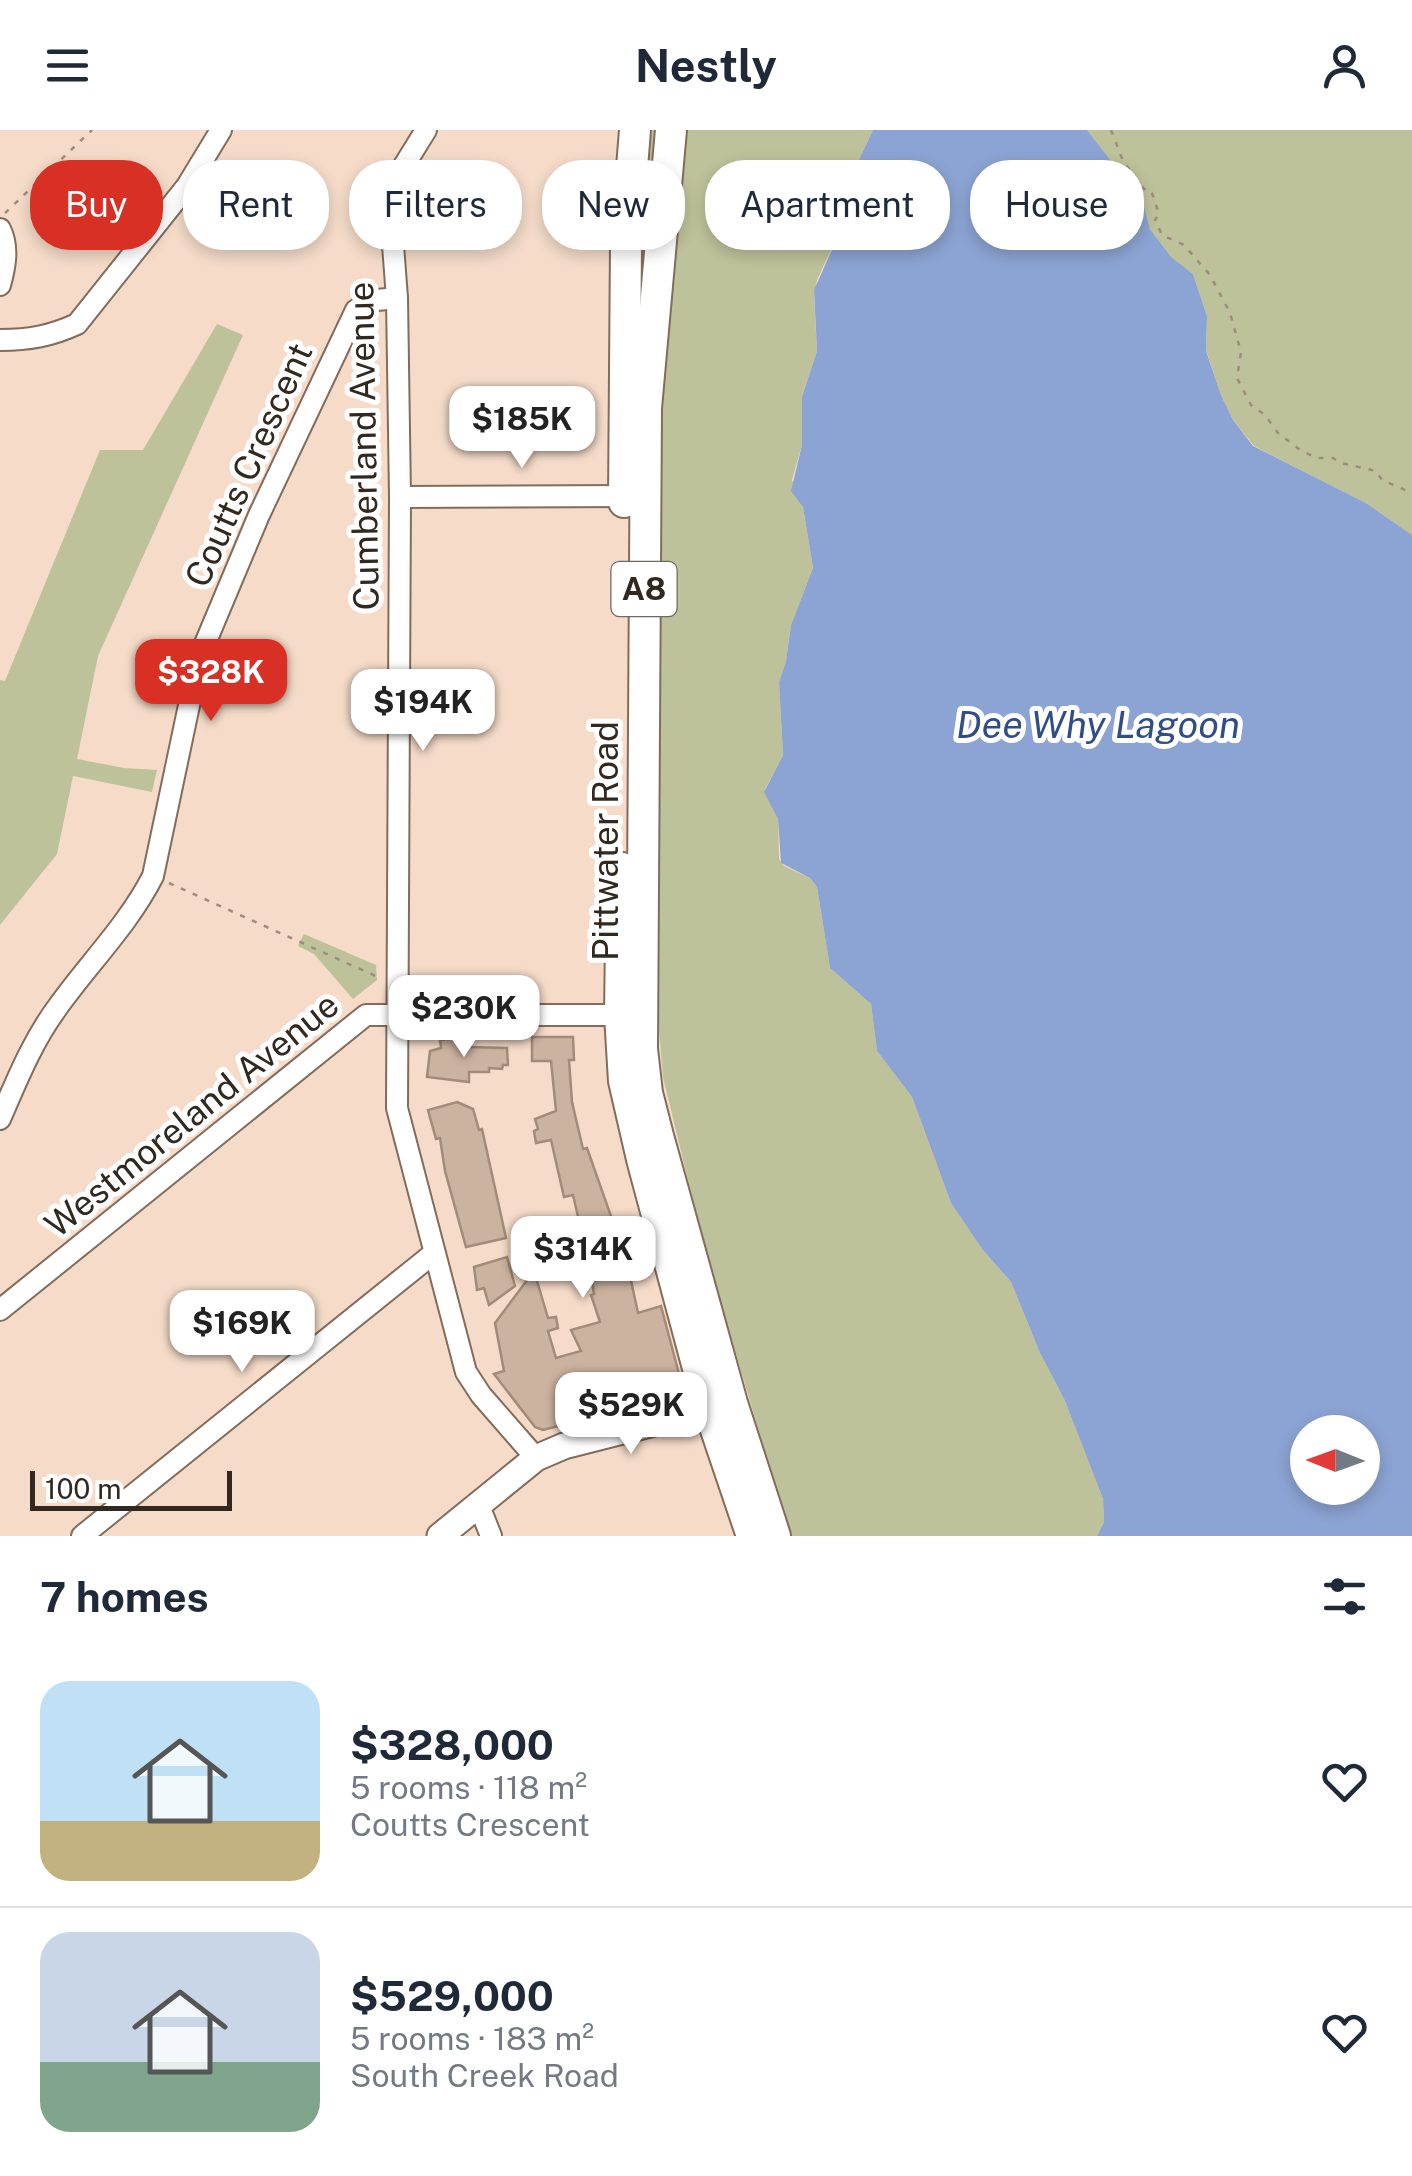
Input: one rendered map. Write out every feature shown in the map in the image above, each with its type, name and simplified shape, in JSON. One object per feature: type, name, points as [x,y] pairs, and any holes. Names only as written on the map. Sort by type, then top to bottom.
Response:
[{"type":"highway","name":"Pittwater Road","points":[[635,130],[626,243],[642,1048],[648,1093],[752,1536]]},
{"type":"highway","name":"Pittwater Road","points":[[671,130],[646,408],[634,496],[620,1015],[622,1064],[630,1110],[720,1406],[775,1536]]},
{"type":"main road","points":[[440,1536],[536,1458],[564,1446],[720,1406]]},
{"type":"street","points":[[0,340],[53,336],[78,324],[188,186],[221,130]]},
{"type":"street","name":"Cumberland Avenue","points":[[426,130],[392,184],[390,205],[400,496],[397,1108],[466,1372],[536,1458]]},
{"type":"street","points":[[0,229],[5,240],[5,268],[0,285]]},
{"type":"street","name":"Coutts Crescent","points":[[0,1119],[31,1046],[57,1007],[137,908],[154,876],[200,658],[244,551],[356,310],[377,300],[396,298]]},
{"type":"street","points":[[400,496],[634,496]]},
{"type":"street","name":"Westmoreland Avenue","points":[[3,1301],[366,1016],[620,1015]]},
{"type":"street","points":[[82,1536],[434,1253]]},
{"type":"street","points":[[478,1503],[492,1536]]},
{"type":"path","points":[[0,217],[92,130]]},
{"type":"path","points":[[1111,130],[1123,161],[1144,190],[1151,190],[1154,196],[1159,214],[1155,220],[1162,234],[1184,245],[1184,250],[1202,265],[1230,313],[1242,352],[1236,378],[1251,405],[1300,450],[1317,458],[1333,458],[1376,471],[1382,480],[1412,493]]},
{"type":"path","points":[[154,876],[396,985]]},
{"type":"green space","points":[[645,130],[661,130],[658,160],[643,160]]},
{"type":"green space","points":[[683,130],[873,130],[859,160],[705,160],[705,250],[831,250],[814,297],[817,351],[802,397],[802,445],[792,480],[803,507],[813,568],[791,625],[779,682],[783,755],[765,789],[778,819],[779,859],[784,866],[810,878],[817,887],[830,968],[871,1004],[877,1051],[912,1097],[951,1203],[982,1249],[1011,1282],[1065,1401],[1103,1499],[1104,1522],[1097,1536],[790,1536],[704,1246],[663,1077],[657,1008],[661,407],[673,250],[685,250],[685,160],[681,160]]},
{"type":"green space","points":[[1087,130],[1412,130],[1412,535],[1366,503],[1254,446],[1233,420],[1206,350],[1207,316],[1193,274],[1171,258],[1150,229],[1144,206],[1144,160],[1110,160]]},
{"type":"green space","points":[[639,250],[651,250],[646,307],[635,328]]},
{"type":"green space","points":[[217,324],[243,335],[98,656],[77,759],[157,770],[152,792],[73,776],[57,854],[0,925],[0,680],[5,681],[100,450],[143,450]]},
{"type":"green space","points":[[304,934],[376,965],[377,980],[353,999],[314,954],[298,946]]},
{"type":"water","name":"Dee Why Lagoon","points":[[873,130],[1087,130],[1110,160],[970,160],[970,250],[1144,250],[1144,206],[1150,229],[1171,257],[1193,274],[1207,316],[1206,351],[1221,395],[1233,420],[1253,446],[1366,503],[1412,535],[1412,1536],[1097,1536],[1104,1522],[1103,1499],[1065,1401],[1011,1282],[982,1249],[951,1203],[912,1097],[877,1051],[871,1004],[830,968],[817,887],[810,878],[781,863],[778,819],[764,792],[783,755],[779,682],[791,625],[813,568],[803,507],[791,491],[802,445],[802,397],[817,351],[814,290],[832,250],[950,250],[950,160],[859,160]]},
{"type":"building","points":[[532,1037],[573,1037],[574,1060],[569,1060],[572,1102],[583,1149],[587,1148],[612,1219],[603,1221],[610,1243],[616,1241],[620,1259],[626,1257],[638,1313],[661,1306],[683,1389],[678,1396],[543,1430],[535,1427],[494,1374],[504,1371],[495,1323],[534,1271],[548,1318],[556,1317],[558,1328],[548,1331],[556,1358],[581,1351],[571,1330],[600,1322],[591,1295],[591,1276],[599,1275],[587,1224],[579,1221],[573,1195],[564,1197],[551,1140],[536,1143],[535,1119],[556,1111],[551,1061],[532,1061]]},
{"type":"building","points":[[458,1038],[459,1045],[507,1048],[508,1065],[502,1069],[489,1068],[489,1072],[469,1072],[469,1082],[427,1077],[430,1051],[441,1048],[440,1040]]},
{"type":"building","points":[[457,1102],[473,1109],[479,1130],[482,1129],[506,1238],[466,1247],[440,1138],[436,1139],[428,1110]]},
{"type":"building","points":[[507,1257],[515,1286],[489,1305],[484,1288],[477,1290],[474,1267]]}]
